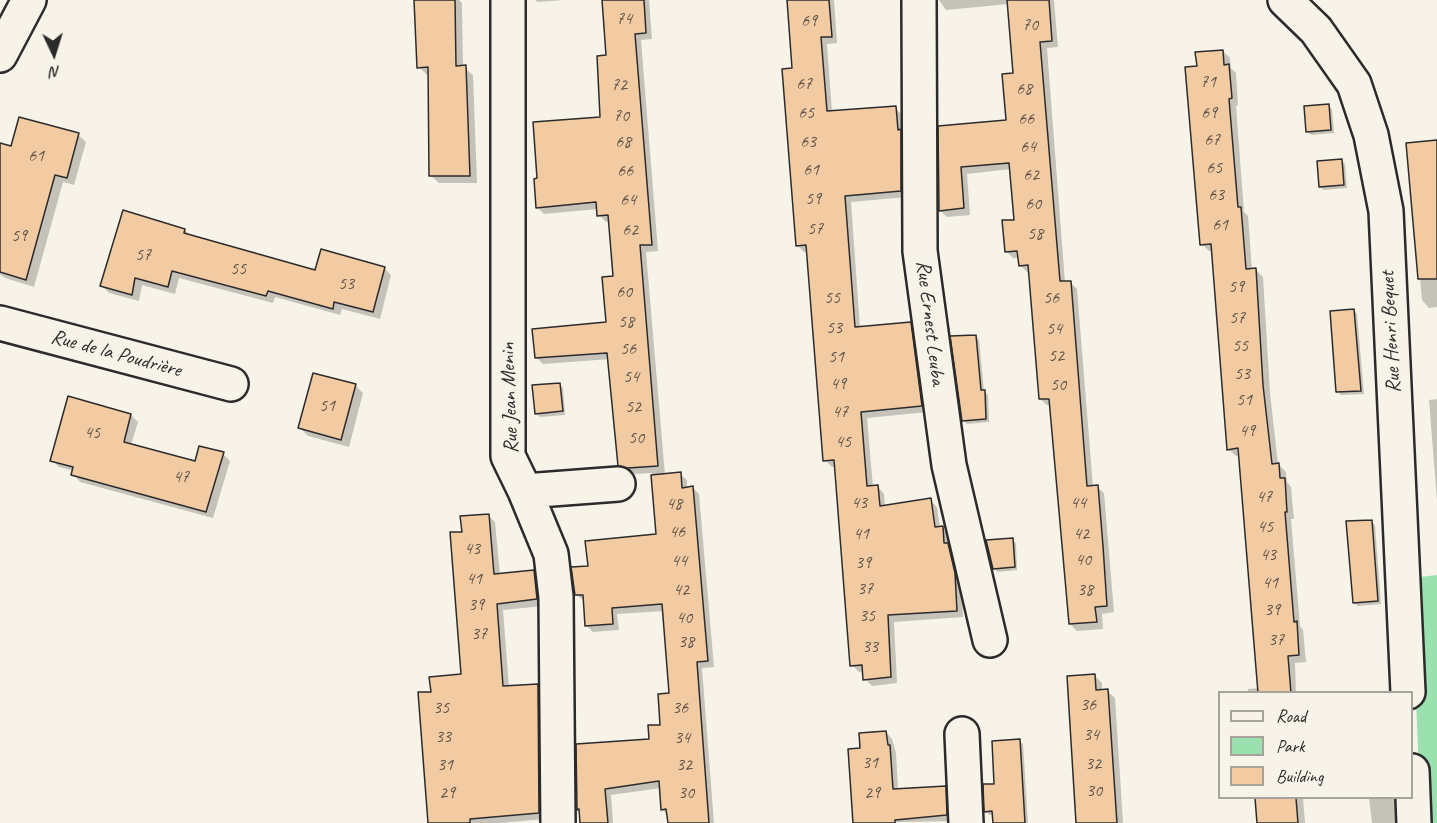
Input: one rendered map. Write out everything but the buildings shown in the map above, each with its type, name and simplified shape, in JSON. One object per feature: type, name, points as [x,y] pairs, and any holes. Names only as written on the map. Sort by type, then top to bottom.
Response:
[{"type":"street","points":[[0,55],[29,0]]},
{"type":"street","name":"Rue Jean Menin","points":[[508,0],[508,456],[525,490],[550,554],[556,597],[558,823]]},
{"type":"street","name":"Rue Ernest Leuba","points":[[919,0],[920,251],[949,465],[990,640]]},
{"type":"street","name":"Rue Henri Bequet","points":[[1285,0],[1316,30],[1354,84],[1371,135],[1386,211],[1408,691]]},
{"type":"street","name":"Rue de la Poudrière","points":[[0,323],[231,384]]},
{"type":"street","points":[[525,490],[618,484]]},
{"type":"street","points":[[962,734],[966,823]]},
{"type":"street","points":[[1413,797],[1414,823]]},
{"type":"green space","points":[[1437,575],[1437,823],[1421,823],[1411,578]]}]
